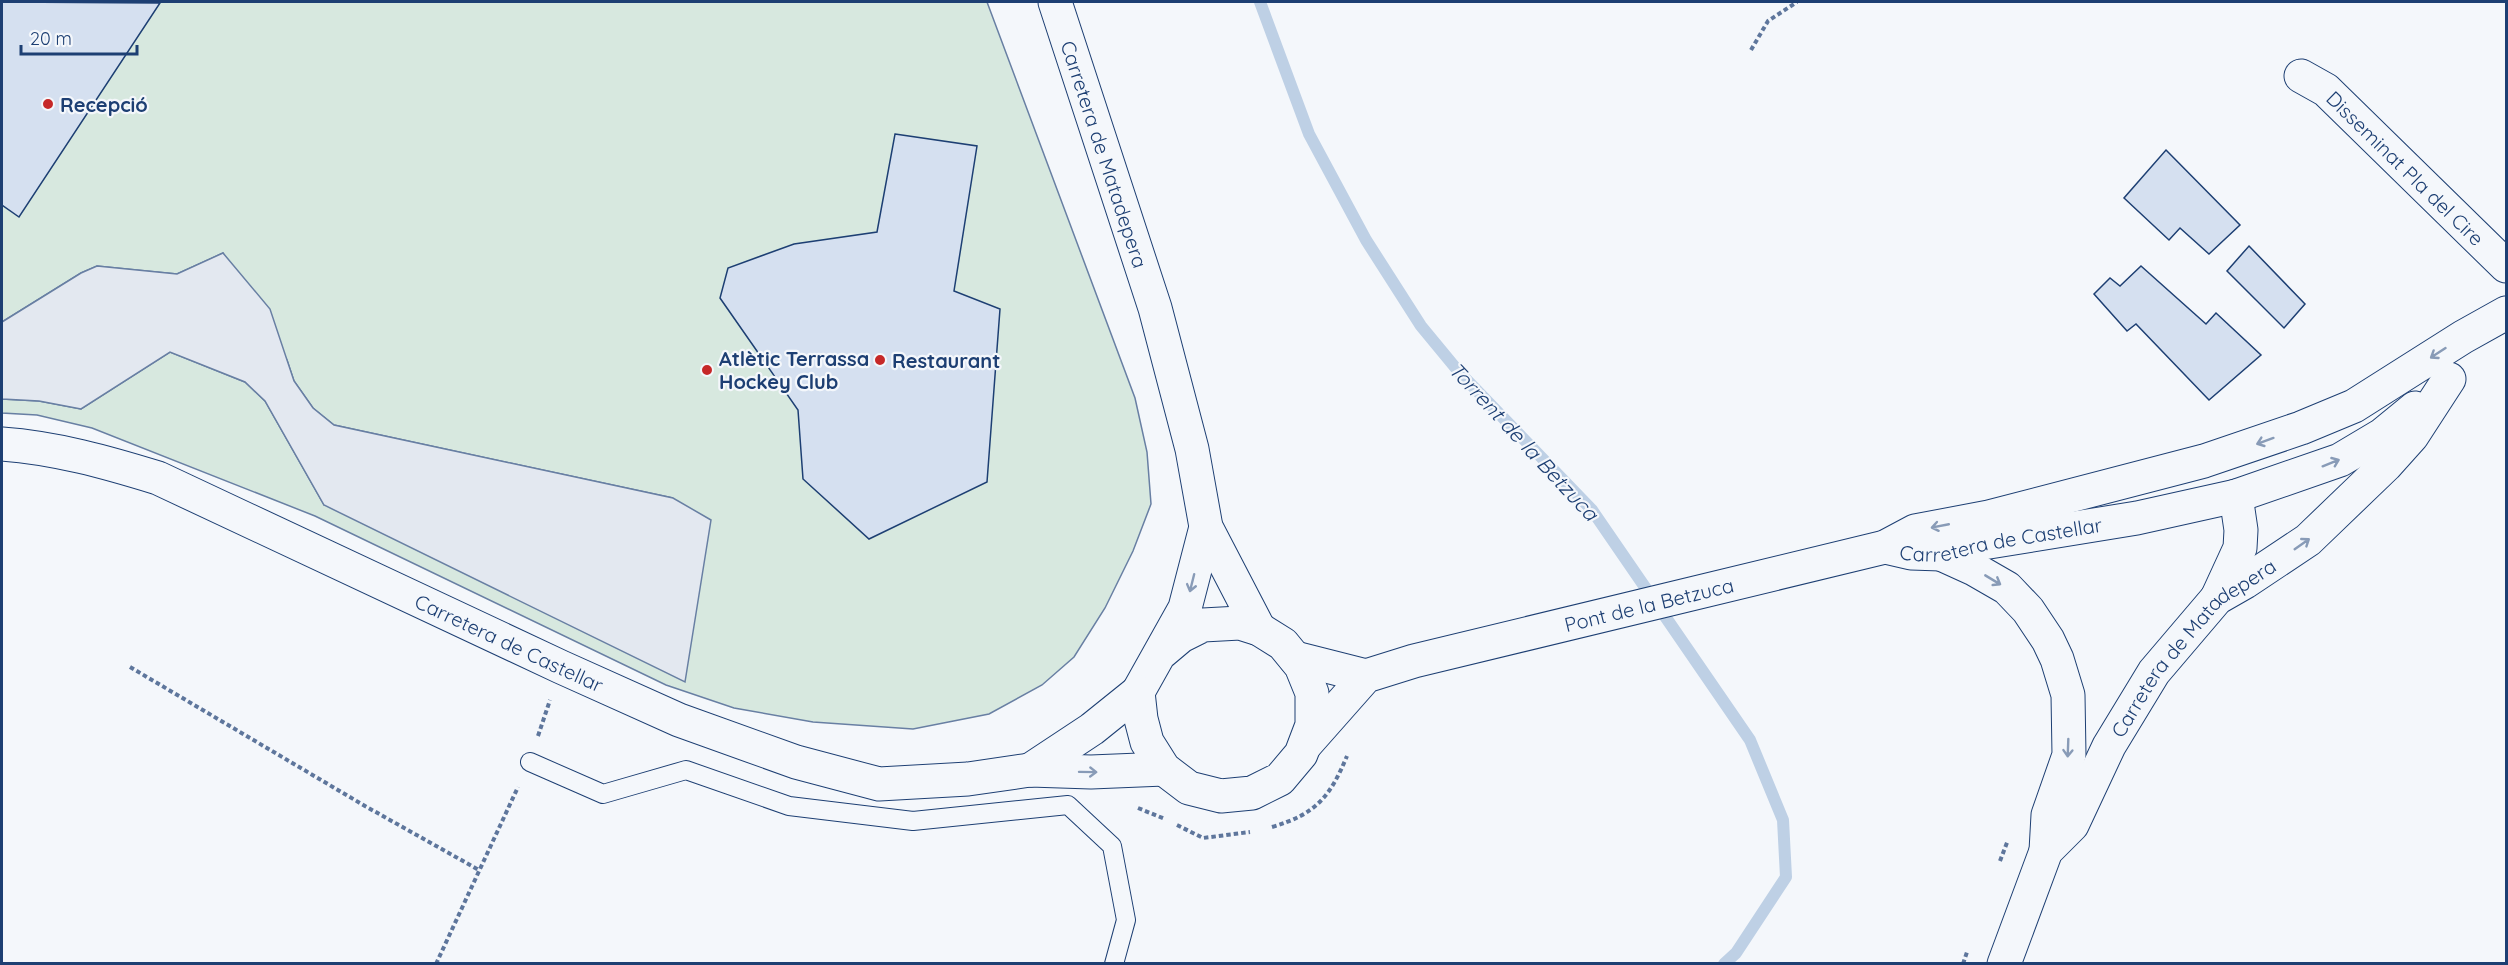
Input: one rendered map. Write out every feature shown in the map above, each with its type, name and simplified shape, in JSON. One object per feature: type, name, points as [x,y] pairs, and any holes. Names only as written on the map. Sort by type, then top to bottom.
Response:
[{"type":"street","name":"Carretera de Matadepera","points":[[1055,2],[1155,308],[1192,449],[1206,527]]},
{"type":"street","name":"Disseminat Pla del Cire","points":[[2301,76],[2326,90],[2506,266]]},
{"type":"street","name":"Carretera de Castellar","points":[[1885,547],[1911,553],[1941,554],[1983,543],[2137,518],[2236,496],[2340,460],[2382,435],[2449,379],[2493,336],[2506,314]]},
{"type":"street","name":"Carretera de Castellar","points":[[1885,547],[1915,531],[1989,517],[2204,461],[2301,428],[2354,406],[2463,337],[2506,314]]},
{"type":"street","name":"Carretera de Matadepera","points":[[2004,963],[2046,851],[2072,825],[2109,746],[2154,672],[2217,598],[2308,540],[2386,465],[2412,436],[2449,379]]},
{"type":"street","name":"Carretera de Castellar","points":[[2,444],[38,447],[98,460],[158,478],[561,667],[690,724],[796,762],[879,784],[968,779],[1030,770],[1091,772],[1164,769]]},
{"type":"street","points":[[2038,503],[2093,506],[2188,485],[2213,486],[2236,496],[2241,530],[2240,548],[2217,598]]},
{"type":"street","points":[[1206,527],[1258,629]]},
{"type":"street","points":[[1162,652],[1181,636],[1203,625],[1240,623],[1258,629],[1283,644],[1301,666],[1311,693],[1312,724],[1301,754],[1280,779],[1252,793],[1221,796],[1200,791],[1190,788],[1164,769],[1147,742],[1141,719],[1138,692],[1185,608],[1206,527]]},
{"type":"street","name":"Pont de la Betzuca","points":[[1366,676],[1414,661],[1885,547]]},
{"type":"street","points":[[1941,554],[1974,568],[2007,588],[2028,610],[2048,640],[2057,659],[2068,695],[2069,755],[2048,815],[2046,851]]},
{"type":"street","points":[[1295,658],[1366,676],[1305,745]]},
{"type":"street","name":"Carretera de Castellar","points":[[1030,770],[1092,729],[1138,692]]},
{"type":"lane","points":[[530,762],[603,794],[686,770],[789,806],[913,821],[1068,805],[1112,846],[1126,920],[1114,963]]},
{"type":"path","points":[[1751,50],[1768,21],[1797,2]]},
{"type":"path","points":[[130,667],[355,800],[479,870]]},
{"type":"path","points":[[436,963],[530,762],[561,667]]},
{"type":"path","points":[[1999,864],[2011,831]]},
{"type":"path","points":[[1963,963],[1971,941]]},
{"type":"shaded area","name":"Atlètic Terrassa Hockey Club","points":[[2,2],[987,2],[1135,398],[1147,452],[1151,504],[1133,551],[1105,608],[1074,657],[1042,685],[989,714],[913,729],[813,722],[734,708],[666,685],[315,516],[92,428],[37,415],[2,413],[2,399],[39,401],[81,409],[170,352],[245,382],[265,401],[324,505],[673,498],[334,425],[313,408],[294,381],[287,360],[223,253],[177,274],[97,266],[81,273],[2,322]]},
{"type":"shaded area","points":[[223,253],[270,309],[294,381],[313,408],[334,425],[673,498],[711,520],[685,682],[324,505],[265,401],[245,382],[170,352],[81,409],[39,401],[2,399],[2,322],[81,273],[97,266],[177,274]]},
{"type":"building","name":"Recepció","points":[[2,2],[160,3],[19,217],[2,205]]},
{"type":"building","name":"Restaurant","points":[[895,134],[977,146],[954,291],[1000,309],[987,482],[869,539],[803,479],[798,410],[720,298],[728,268],[794,244],[877,232]]},
{"type":"building","points":[[2166,150],[2240,225],[2209,254],[2180,228],[2169,240],[2124,198]]},
{"type":"building","points":[[2249,246],[2305,304],[2284,328],[2227,271]]},
{"type":"building","points":[[2141,266],[2206,324],[2216,313],[2261,355],[2209,400],[2136,324],[2127,331],[2094,294],[2110,278],[2120,286]]},
{"type":"waterway","name":"Torrent de la Betzuca","points":[[1260,2],[1309,134],[1366,240],[1421,326],[1459,372],[1592,510],[1750,740],[1783,820],[1786,877],[1736,953],[1724,964]]},
{"type":"place","name":"Recepció","points":[[48,104]]},
{"type":"place","name":"Restaurant","points":[[880,360]]},
{"type":"place","name":"Atlètic Terrassa Hockey Club","points":[[707,370]]}]
